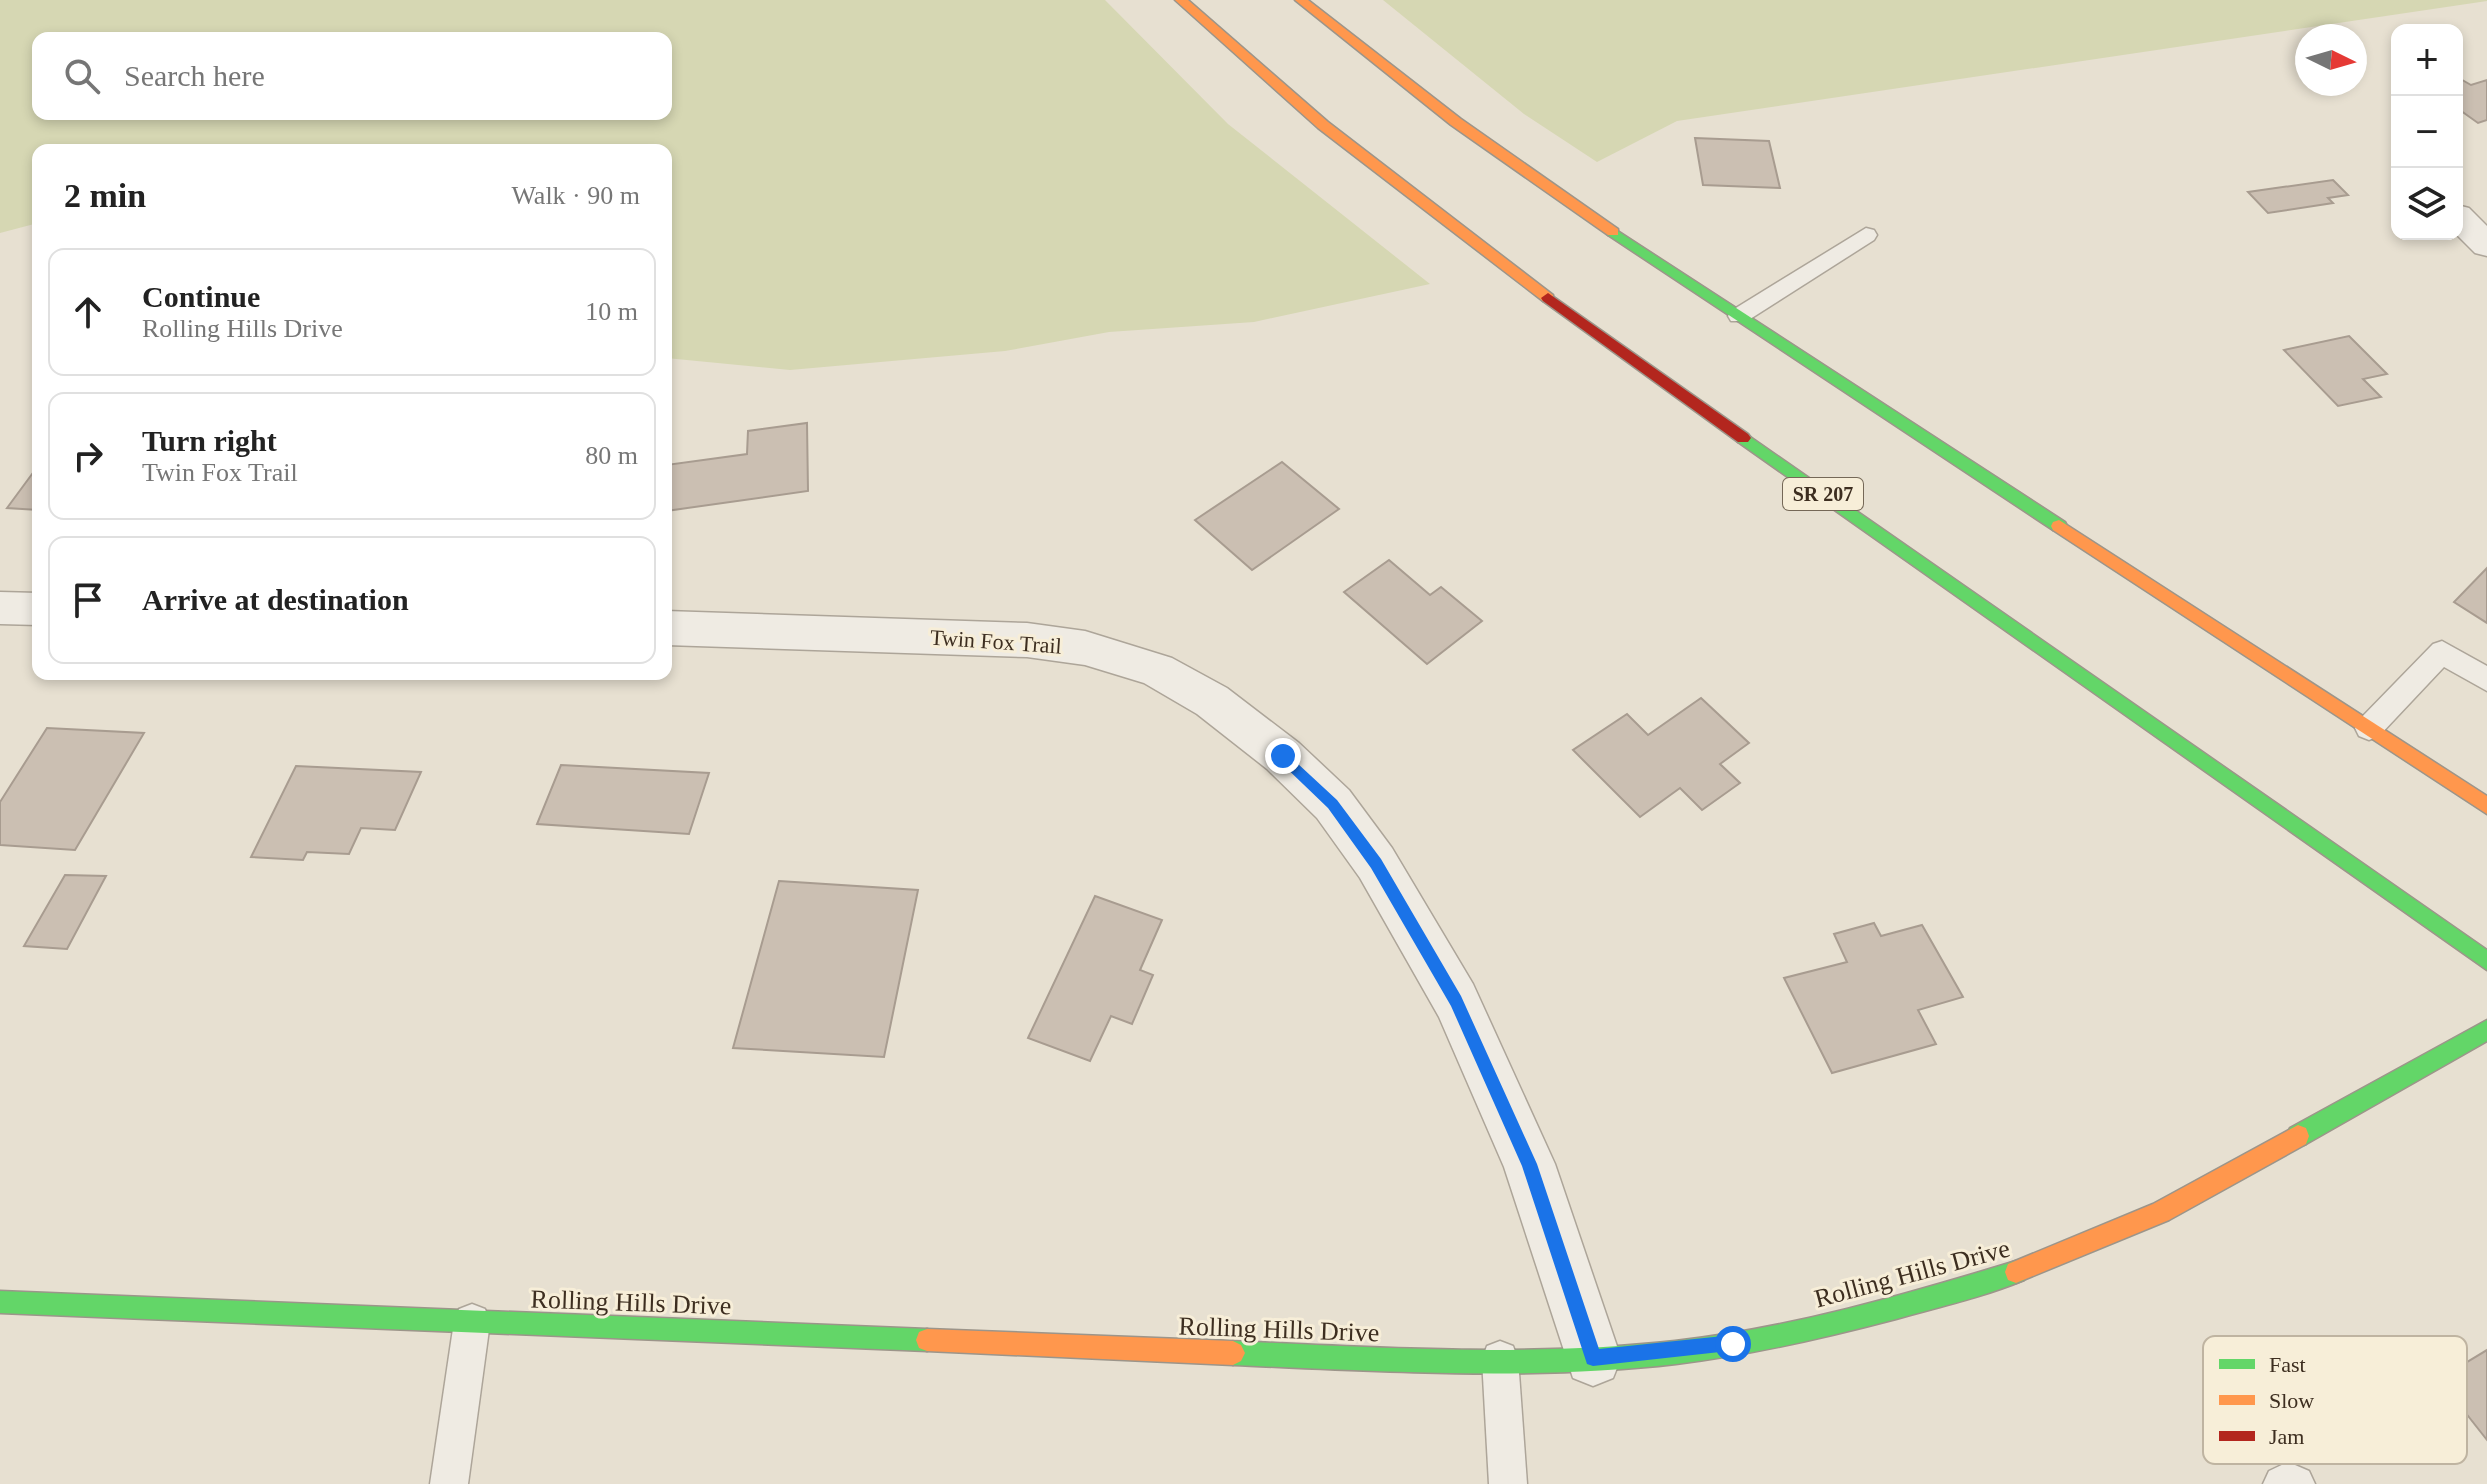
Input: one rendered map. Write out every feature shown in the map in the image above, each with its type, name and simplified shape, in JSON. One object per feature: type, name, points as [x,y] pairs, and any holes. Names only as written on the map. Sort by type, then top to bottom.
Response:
[{"type":"main road","name":"SR 207","points":[[1181,0],[1238,53],[1386,178],[1573,317],[2487,961]]},
{"type":"main road","points":[[1301,0],[1456,122],[1739,316],[2487,806]]},
{"type":"main road","name":"Rolling Hills Drive","points":[[0,1302],[1405,1360],[1593,1358],[1748,1341],[1887,1312],[2030,1268],[2161,1212],[2487,1030]]},
{"type":"street","points":[[2463,222],[2487,245]]},
{"type":"street","points":[[0,608],[32,609]]},
{"type":"street","name":"Twin Fox Trail","points":[[672,628],[1027,640],[1085,648],[1157,670],[1212,701],[1283,756],[1333,804],[1376,863],[1456,1001],[1529,1164],[1593,1358]]},
{"type":"lane","points":[[1739,316],[1866,235]]},
{"type":"lane","points":[[2369,728],[2442,652],[2487,680]]},
{"type":"lane","points":[[449,1484],[472,1322]]},
{"type":"lane","points":[[1500,1359],[1508,1484]]},
{"type":"lane","points":[[2282,1484],[2288,1481],[2296,1484]]},
{"type":"green space","points":[[0,0],[1105,0],[1228,124],[1430,284],[1254,322],[1109,332],[1005,351],[790,370],[672,359],[672,144],[32,144],[32,225],[0,233]]},
{"type":"green space","points":[[1383,0],[2487,0],[2332,24],[2295,24],[2295,29],[1677,121],[1597,162],[1524,114]]},
{"type":"building","points":[[2463,80],[2471,85],[2487,80],[2487,120],[2478,123],[2463,112]]},
{"type":"building","points":[[1695,138],[1769,141],[1780,188],[1703,185]]},
{"type":"building","points":[[2333,180],[2348,195],[2328,198],[2333,203],[2268,213],[2248,192]]},
{"type":"building","points":[[2349,336],[2387,374],[2363,379],[2381,397],[2338,406],[2284,350]]},
{"type":"building","points":[[807,423],[808,491],[672,510],[672,464],[747,454],[748,431]]},
{"type":"building","points":[[1282,462],[1339,509],[1252,570],[1195,520]]},
{"type":"building","points":[[32,474],[32,510],[7,508]]},
{"type":"building","points":[[1389,560],[1430,595],[1441,587],[1482,621],[1427,664],[1344,592]]},
{"type":"building","points":[[2487,568],[2487,623],[2454,602]]},
{"type":"building","points":[[1701,698],[1749,743],[1720,764],[1740,783],[1702,810],[1680,788],[1640,817],[1573,750],[1627,714],[1648,735]]},
{"type":"building","points":[[47,728],[144,733],[75,850],[0,845],[0,802]]},
{"type":"building","points":[[561,765],[709,773],[689,834],[537,824]]},
{"type":"building","points":[[296,766],[421,772],[395,830],[361,828],[349,854],[307,852],[303,860],[251,857]]},
{"type":"building","points":[[65,875],[106,876],[67,949],[24,946]]},
{"type":"building","points":[[779,881],[918,890],[884,1057],[733,1048]]},
{"type":"building","points":[[1095,896],[1162,920],[1140,970],[1153,975],[1132,1024],[1111,1016],[1090,1061],[1028,1038]]},
{"type":"building","points":[[1874,923],[1881,936],[1922,925],[1963,997],[1918,1010],[1936,1044],[1832,1073],[1784,978],[1847,962],[1834,934]]},
{"type":"building","points":[[2487,1350],[2487,1440],[2467,1415],[2467,1362]]},
{"type":"traffic: fast","points":[[1613,232],[2059,526]]},
{"type":"traffic: fast","points":[[1743,438],[2487,961]]},
{"type":"traffic: fast","points":[[2298,1136],[2487,1030]]},
{"type":"traffic: fast","points":[[1233,1353],[1549,1361],[1674,1352],[1735,1344],[1842,1321],[2016,1272]]},
{"type":"traffic: fast","points":[[0,1302],[927,1340]]},
{"type":"traffic: slow","points":[[1181,0],[1323,125],[1548,298]]},
{"type":"traffic: slow","points":[[1301,0],[1456,122],[1613,232]]},
{"type":"traffic: slow","points":[[2059,526],[2487,806]]},
{"type":"traffic: slow","points":[[2016,1272],[2161,1212],[2298,1136]]},
{"type":"traffic: slow","points":[[927,1340],[1233,1353]]},
{"type":"traffic: jam","points":[[1548,298],[1743,438]]},
{"type":"route","points":[[1283,756],[1333,804],[1376,863],[1456,1001],[1529,1164],[1593,1358],[1733,1344]]}]
